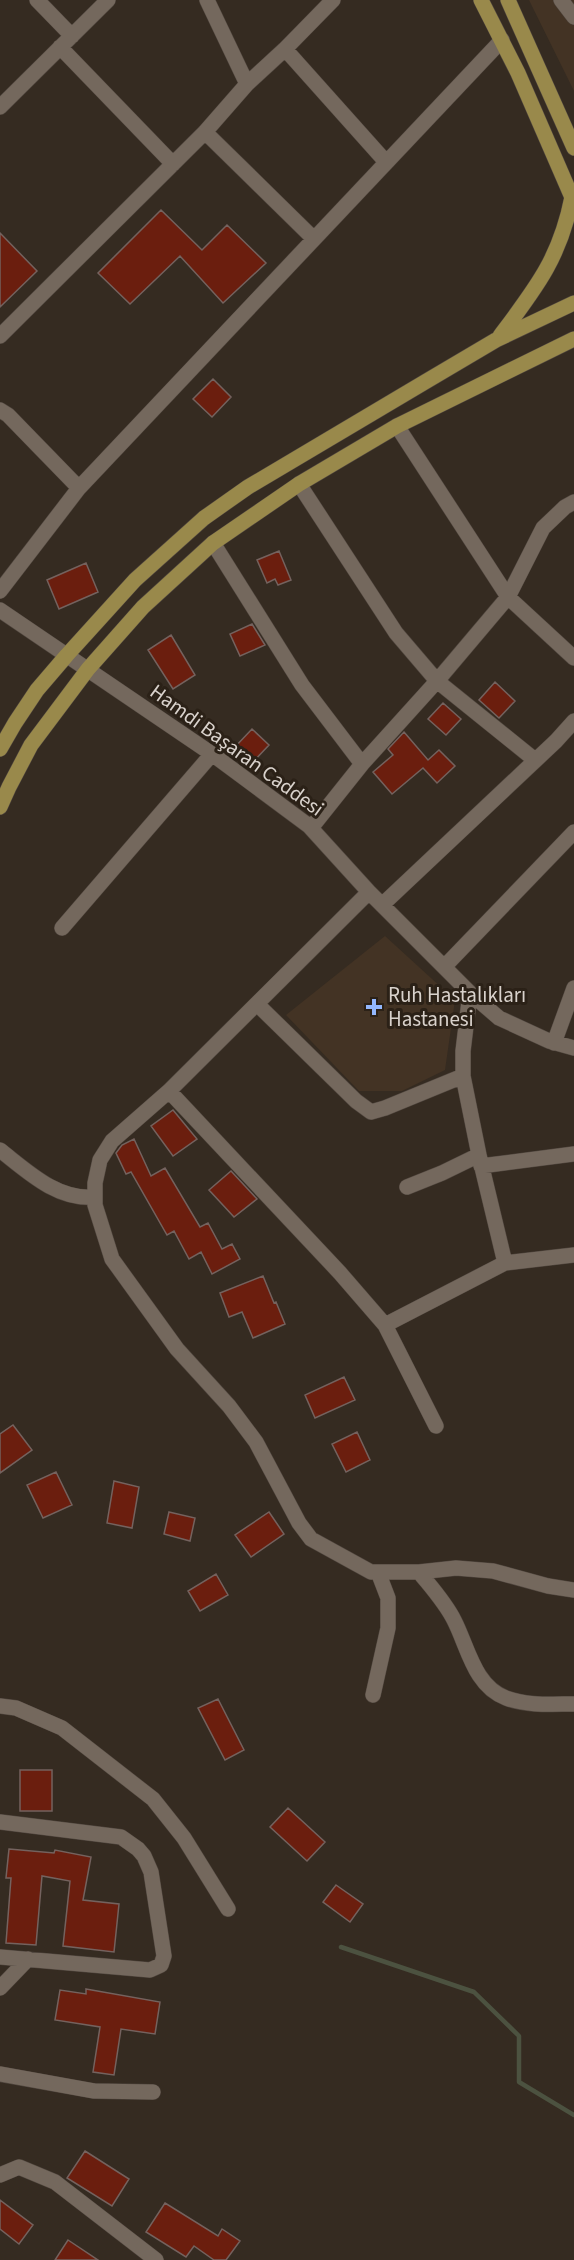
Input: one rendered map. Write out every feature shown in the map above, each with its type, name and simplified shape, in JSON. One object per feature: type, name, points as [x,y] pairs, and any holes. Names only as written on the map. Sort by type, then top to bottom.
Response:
[{"type":"main road","points":[[481,0],[518,73],[573,200],[560,245],[549,268],[496,340]]},
{"type":"main road","points":[[508,0],[574,148]]},
{"type":"main road","points":[[0,749],[37,690],[67,655],[135,580],[204,518],[248,486],[496,340],[574,303]]},
{"type":"main road","points":[[0,807],[32,745],[88,669],[143,607],[213,543],[299,484],[397,426],[574,339]]},
{"type":"street","points":[[37,0],[72,36]]},
{"type":"street","points":[[0,107],[108,0]]},
{"type":"street","points":[[207,0],[247,84]]},
{"type":"street","points":[[0,336],[205,132],[247,84],[333,0]]},
{"type":"street","points":[[561,0],[574,17]]},
{"type":"street","points":[[0,591],[79,488],[502,40]]},
{"type":"street","points":[[60,47],[173,164]]},
{"type":"street","points":[[285,49],[386,162]]},
{"type":"street","points":[[205,132],[314,239]]},
{"type":"street","points":[[0,410],[8,415],[79,488]]},
{"type":"street","points":[[397,426],[508,597],[571,648]]},
{"type":"street","points":[[299,484],[396,633],[437,681],[535,760]]},
{"type":"street","points":[[311,828],[362,764],[437,681],[508,597],[543,528],[565,507],[574,502]]},
{"type":"street","points":[[213,543],[302,685],[362,764]]},
{"type":"street","name":"Hamdi Başaran Caddesi","points":[[0,610],[212,754],[311,828],[369,892],[470,993],[499,1018],[554,1043],[574,1048]]},
{"type":"street","points":[[382,905],[574,721]]},
{"type":"street","points":[[62,928],[212,754]]},
{"type":"street","points":[[444,966],[574,832]]},
{"type":"street","points":[[369,892],[169,1091],[112,1141],[100,1160],[94,1183],[94,1197],[112,1259],[177,1349],[229,1406],[256,1442],[299,1523],[311,1539],[371,1572],[418,1572],[456,1568],[493,1571],[548,1586],[574,1590]]},
{"type":"street","points":[[554,1043],[574,988]]},
{"type":"street","points":[[470,993],[463,1051],[463,1076],[480,1160],[505,1263]]},
{"type":"street","points":[[257,1004],[356,1101],[371,1112],[463,1076]]},
{"type":"street","points":[[169,1091],[340,1273],[385,1325],[436,1426]]},
{"type":"street","points":[[0,1150],[34,1177],[61,1193],[82,1198],[94,1197]]},
{"type":"street","points":[[407,1187],[480,1160],[574,1154]]},
{"type":"street","points":[[385,1325],[505,1263],[574,1255]]},
{"type":"street","points":[[373,1695],[388,1628],[388,1598],[378,1572]]},
{"type":"street","points":[[418,1572],[441,1598],[454,1620],[470,1660],[488,1687],[505,1698],[529,1703],[574,1704]]},
{"type":"street","points":[[0,1706],[16,1708],[62,1728],[153,1799],[184,1838],[228,1909]]},
{"type":"street","points":[[0,1822],[121,1837],[138,1849],[152,1872],[164,1961],[158,1968],[150,1970],[0,1957]]},
{"type":"street","points":[[0,1988],[28,1959]]},
{"type":"street","points":[[0,2074],[94,2091],[153,2092]]},
{"type":"street","points":[[0,2175],[19,2167],[55,2182],[156,2260]]},
{"type":"shaded area","points":[[529,0],[574,0],[574,91]]},
{"type":"shaded area","name":"Ruh Hastalıkları Hastanesi","points":[[385,936],[455,1000],[445,1070],[402,1091],[359,1091],[286,1015]]},
{"type":"building","points":[[161,210],[202,250],[227,225],[266,263],[223,303],[180,256],[130,304],[98,273]]},
{"type":"building","points":[[0,233],[37,271],[0,307]]},
{"type":"building","points":[[213,379],[231,397],[212,417],[193,399]]},
{"type":"building","points":[[279,551],[291,580],[278,585],[275,579],[267,583],[257,560]]},
{"type":"building","points":[[86,563],[98,592],[59,609],[47,580]]},
{"type":"building","points":[[252,624],[265,645],[240,656],[230,634]]},
{"type":"building","points":[[171,635],[195,675],[173,689],[148,650]]},
{"type":"building","points":[[495,682],[515,701],[499,718],[479,700]]},
{"type":"building","points":[[443,703],[461,719],[446,735],[428,719]]},
{"type":"building","points":[[252,729],[269,745],[251,764],[234,748]]},
{"type":"building","points":[[404,732],[428,760],[439,750],[455,766],[437,783],[423,768],[392,794],[373,772],[393,755],[388,749]]},
{"type":"building","points":[[173,1110],[197,1139],[173,1156],[151,1126]]},
{"type":"building","points":[[134,1139],[151,1176],[165,1168],[200,1227],[208,1223],[222,1249],[232,1244],[240,1259],[212,1274],[201,1252],[189,1259],[174,1231],[167,1235],[131,1172],[126,1174],[116,1153],[122,1145]]},
{"type":"building","points":[[231,1171],[257,1199],[234,1217],[209,1190]]},
{"type":"building","points":[[263,1276],[285,1324],[253,1338],[242,1312],[229,1317],[220,1293]]},
{"type":"building","points":[[344,1377],[355,1400],[315,1418],[305,1395]]},
{"type":"building","points":[[13,1425],[32,1450],[0,1473],[0,1434]]},
{"type":"building","points":[[357,1432],[370,1460],[346,1472],[332,1444]]},
{"type":"building","points":[[56,1472],[72,1505],[43,1518],[27,1485]]},
{"type":"building","points":[[114,1481],[139,1487],[132,1528],[107,1523]]},
{"type":"building","points":[[169,1512],[195,1518],[190,1541],[164,1534]]},
{"type":"building","points":[[269,1512],[284,1534],[251,1557],[235,1535]]},
{"type":"building","points":[[216,1574],[228,1595],[200,1611],[188,1591]]},
{"type":"building","points":[[218,1699],[244,1750],[225,1760],[198,1708]]},
{"type":"building","points":[[20,1770],[52,1770],[52,1811],[20,1811]]},
{"type":"building","points":[[288,1808],[325,1842],[307,1861],[270,1827]]},
{"type":"building","points":[[9,1849],[54,1853],[55,1850],[91,1857],[83,1900],[119,1904],[114,1952],[63,1946],[70,1881],[42,1876],[36,1945],[6,1943],[11,1878],[6,1878]]},
{"type":"building","points":[[336,1885],[363,1904],[350,1922],[323,1902]]},
{"type":"building","points":[[86,1989],[160,2002],[155,2034],[121,2029],[114,2075],[93,2072],[100,2027],[55,2020],[60,1990],[86,1994]]},
{"type":"building","points":[[85,2151],[129,2179],[112,2206],[67,2178]]},
{"type":"building","points":[[0,2200],[33,2225],[19,2244],[0,2229]]},
{"type":"building","points":[[165,2203],[218,2236],[222,2229],[240,2241],[226,2260],[214,2260],[194,2246],[186,2257],[146,2232]]},
{"type":"building","points":[[68,2240],[98,2260],[55,2260]]},
{"type":"waterway","points":[[341,1947],[474,1992],[519,2036],[519,2082],[574,2115]]},
{"type":"place","name":"Ruh Hastalıkları Hastanesi","points":[[374,1007]]}]
